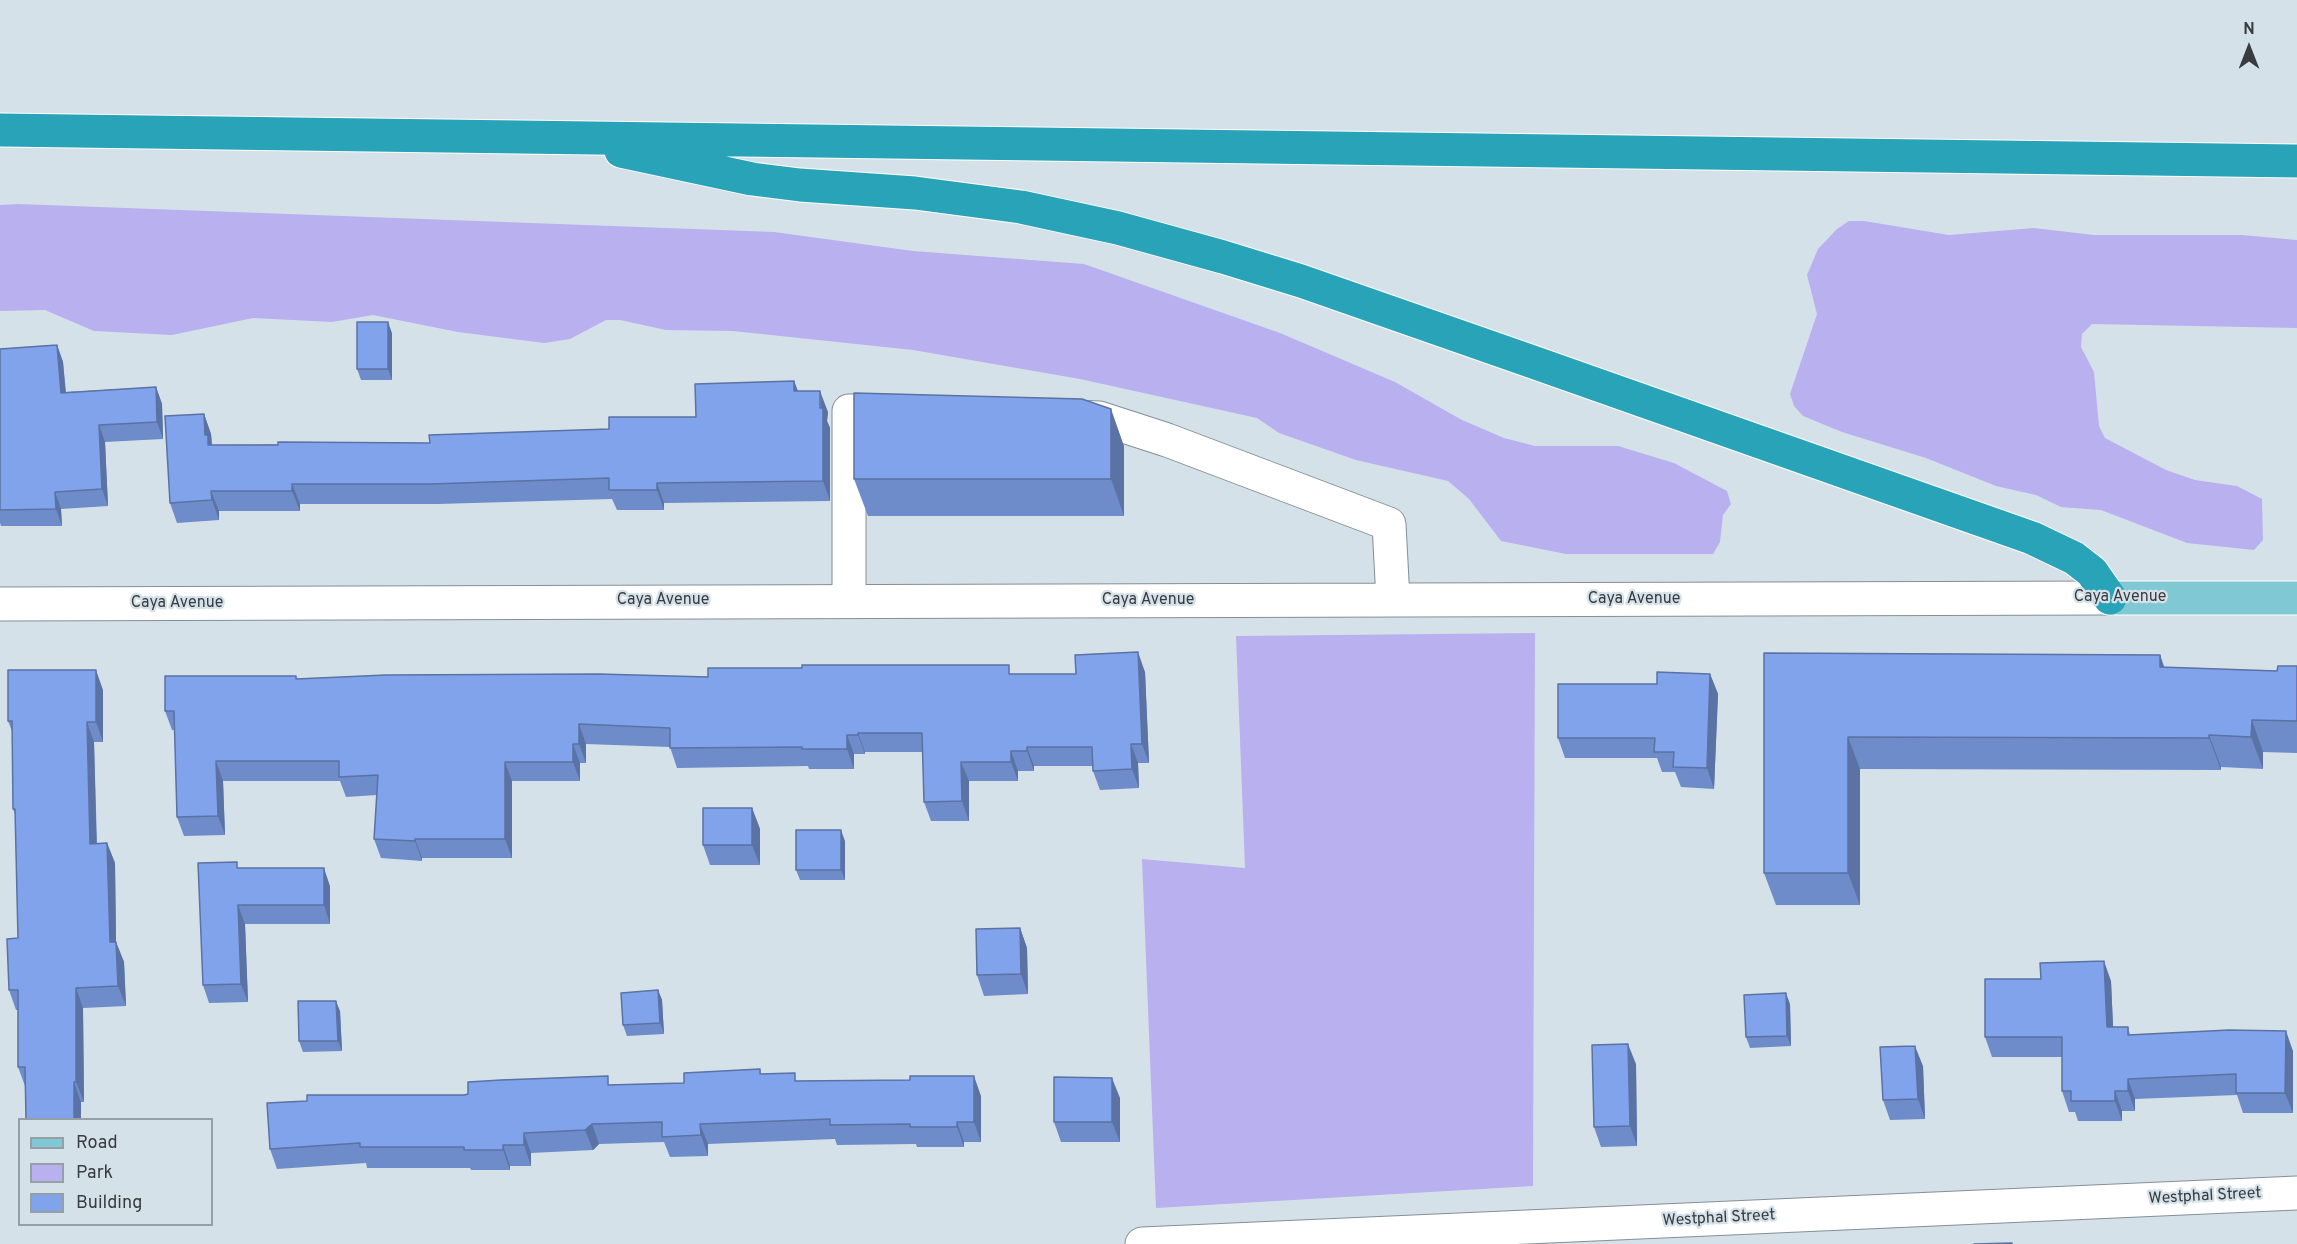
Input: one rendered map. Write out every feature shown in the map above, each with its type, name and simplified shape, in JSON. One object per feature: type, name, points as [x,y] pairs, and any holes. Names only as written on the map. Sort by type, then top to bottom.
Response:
[{"type":"highway","points":[[0,130],[2297,161]]},
{"type":"highway","points":[[570,137],[664,162],[752,179],[800,185],[915,193],[1021,207],[1118,228],[1223,257],[1443,331],[2032,538],[2074,558],[2092,572],[2110,598]]},
{"type":"main road","name":"Caya Avenue","points":[[2110,598],[2297,597]]},
{"type":"street","points":[[849,600],[849,411],[933,413]]},
{"type":"street","points":[[1040,416],[1099,418],[1221,459],[1389,524],[1393,600]]},
{"type":"street","name":"Caya Avenue","points":[[0,604],[2110,598]]},
{"type":"street","name":"Westphal Street","points":[[1142,1244],[2297,1193]]},
{"type":"green space","points":[[0,205],[774,232],[913,251],[1084,264],[1280,333],[1395,382],[1462,420],[1504,438],[1535,446],[1618,446],[1674,463],[1727,491],[1731,504],[1723,515],[1720,542],[1713,554],[1566,554],[1501,541],[1469,499],[1448,481],[1356,460],[1279,433],[1257,418],[1080,379],[913,350],[733,331],[666,330],[620,320],[606,320],[570,339],[544,343],[458,332],[373,315],[332,322],[253,318],[172,335],[94,331],[45,310],[0,311]]},
{"type":"green space","points":[[1849,221],[1864,221],[1949,235],[2034,228],[2094,235],[2242,235],[2297,240],[2297,328],[2092,324],[2082,334],[2081,347],[2094,372],[2099,426],[2105,438],[2166,470],[2195,480],[2237,486],[2262,499],[2263,540],[2254,550],[2187,543],[2101,510],[2061,507],[2036,495],[1996,486],[1926,458],[1842,432],[1803,416],[1794,406],[1790,394],[1817,314],[1807,275],[1818,249],[1837,229]]},
{"type":"green space","points":[[1535,633],[1533,1186],[1156,1208],[1142,859],[1245,868],[1236,636]]},
{"type":"building","points":[[357,322],[388,322],[388,369],[357,369]]},
{"type":"building","points":[[57,345],[61,393],[156,387],[157,422],[99,425],[102,489],[55,492],[56,509],[0,510],[0,349]]},
{"type":"building","points":[[794,381],[794,391],[820,391],[820,408],[823,408],[823,481],[657,483],[657,490],[609,490],[609,478],[431,484],[292,484],[292,491],[211,491],[212,500],[170,503],[165,416],[204,414],[208,445],[278,445],[278,442],[430,443],[429,435],[609,429],[609,417],[696,417],[695,384]]},
{"type":"building","points":[[854,393],[1082,399],[1111,409],[1111,479],[854,479]]},
{"type":"building","points":[[1138,652],[1142,744],[1131,744],[1132,769],[1093,771],[1092,747],[1027,747],[1027,751],[1011,751],[1011,762],[961,762],[962,801],[924,802],[922,733],[847,735],[847,749],[670,748],[670,728],[579,724],[579,744],[573,744],[573,762],[505,762],[505,839],[415,839],[415,841],[374,839],[378,775],[339,777],[339,761],[216,761],[218,816],[177,817],[174,711],[165,711],[165,676],[296,676],[296,679],[386,675],[599,674],[708,677],[708,668],[802,668],[802,665],[1009,665],[1009,674],[1076,674],[1075,655]]},
{"type":"building","points":[[1764,653],[2160,655],[2160,667],[2277,671],[2278,666],[2297,666],[2297,721],[2252,720],[2251,737],[2209,735],[2209,738],[1848,737],[1848,873],[1764,873]]},
{"type":"building","points":[[8,670],[96,670],[96,722],[87,722],[90,844],[107,843],[110,942],[116,942],[118,986],[76,988],[74,1118],[26,1118],[25,1067],[18,1067],[18,990],[9,990],[7,939],[18,938],[12,721],[8,721]]},
{"type":"building","points":[[1657,672],[1710,674],[1707,768],[1673,767],[1674,752],[1654,752],[1655,738],[1558,738],[1558,684],[1657,684]]},
{"type":"building","points":[[703,808],[752,808],[752,845],[703,845]]},
{"type":"building","points":[[796,830],[841,830],[841,870],[796,870]]},
{"type":"building","points":[[237,862],[237,868],[324,868],[324,905],[238,905],[241,984],[203,985],[198,863]]},
{"type":"building","points":[[1020,928],[1021,974],[977,975],[976,929]]},
{"type":"building","points":[[2104,961],[2107,1027],[2128,1027],[2128,1035],[2229,1030],[2286,1031],[2285,1093],[2236,1093],[2236,1074],[2128,1079],[2128,1091],[2115,1091],[2115,1101],[2071,1101],[2071,1091],[2062,1091],[2062,1037],[1985,1037],[1985,979],[2041,979],[2040,963]]},
{"type":"building","points":[[658,990],[660,1023],[623,1025],[621,993]]},
{"type":"building","points":[[1786,993],[1787,1036],[1746,1037],[1744,995]]},
{"type":"building","points":[[298,1001],[336,1001],[338,1041],[299,1041]]},
{"type":"building","points":[[1628,1044],[1630,1126],[1594,1127],[1592,1045]]},
{"type":"building","points":[[1915,1046],[1918,1099],[1883,1100],[1880,1047]]},
{"type":"building","points":[[760,1069],[760,1074],[795,1073],[795,1081],[910,1080],[910,1076],[974,1076],[974,1122],[957,1122],[957,1127],[910,1127],[910,1124],[830,1125],[830,1119],[700,1124],[701,1135],[662,1137],[662,1122],[592,1124],[585,1130],[524,1133],[524,1145],[503,1145],[503,1150],[464,1150],[464,1147],[360,1147],[360,1143],[270,1149],[267,1103],[307,1101],[307,1095],[464,1095],[468,1094],[468,1082],[608,1076],[608,1085],[684,1083],[684,1073]]},
{"type":"building","points":[[1054,1077],[1112,1078],[1112,1122],[1054,1122]]}]
